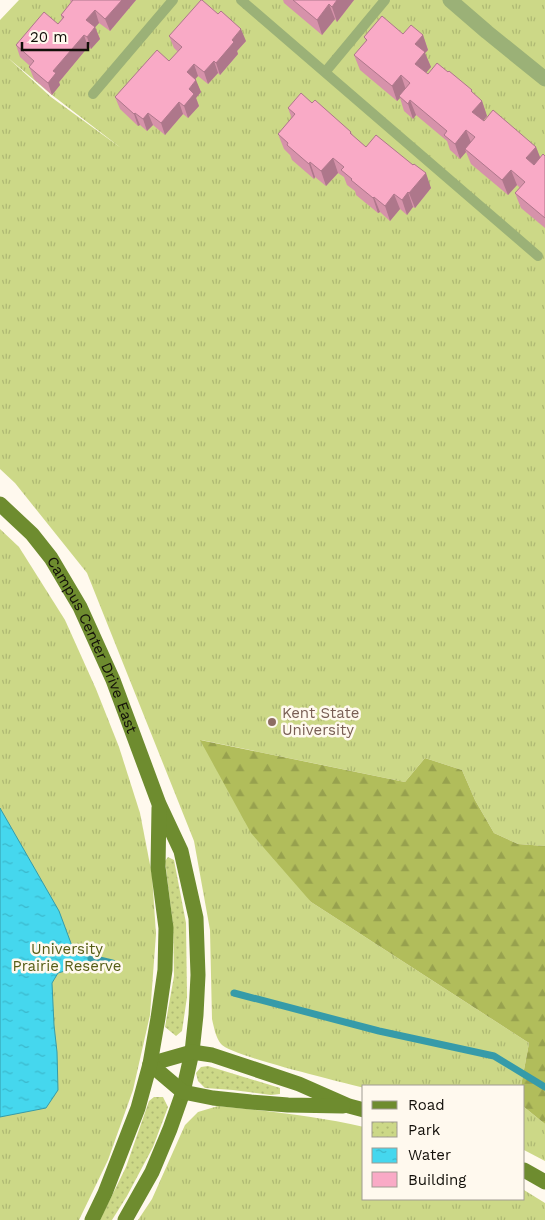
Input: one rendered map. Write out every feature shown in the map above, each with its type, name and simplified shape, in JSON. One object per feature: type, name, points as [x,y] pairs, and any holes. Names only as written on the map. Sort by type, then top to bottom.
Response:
[{"type":"street","points":[[450,0],[488,32],[539,70],[545,79]]},
{"type":"street","name":"Campus Center Drive East","points":[[0,504],[32,534],[51,558],[80,607],[113,680],[159,804],[181,850],[196,918],[198,975],[196,1015],[192,1052],[183,1092],[152,1172],[125,1220]]},
{"type":"street","name":"Campus Center Drive East","points":[[92,1220],[123,1150],[138,1108],[150,1064],[158,1018],[165,970],[166,928],[158,867],[159,804]]},
{"type":"street","points":[[150,1064],[192,1052],[212,1055],[299,1084],[357,1108]]},
{"type":"street","points":[[150,1064],[183,1092],[213,1098],[251,1102],[357,1108]]},
{"type":"street","points":[[525,1171],[545,1182]]},
{"type":"lane","points":[[93,94],[173,0]]},
{"type":"lane","points":[[242,0],[538,256]]},
{"type":"lane","points":[[326,71],[385,0]]},
{"type":"green space","points":[[19,0],[545,0],[545,846],[518,844],[494,833],[475,800],[462,770],[425,758],[405,782],[201,740],[311,902],[529,1043],[521,1085],[362,1085],[362,1087],[244,1055],[221,1044],[215,1033],[212,1019],[210,930],[194,841],[87,573],[15,483],[0,469],[0,20]],"holes":[[[7,57],[52,95],[121,148],[51,97]]]},
{"type":"green space","name":"University Prairie Reserve","points":[[0,529],[19,547],[65,620],[96,689],[119,747],[140,813],[152,875],[156,934],[150,1015],[133,1090],[108,1160],[79,1220],[0,1220]]},
{"type":"green space","points":[[200,740],[405,782],[425,758],[462,770],[475,800],[494,833],[518,844],[545,846],[545,1124],[525,1108],[525,1085],[521,1085],[529,1043],[311,902],[251,833]]},
{"type":"green space","points":[[168,857],[174,860],[186,923],[187,997],[182,1031],[176,1036],[165,1027],[174,976],[173,925],[165,861]]},
{"type":"green space","points":[[208,1066],[280,1088],[280,1094],[271,1095],[205,1088],[198,1081],[196,1073],[201,1067]]},
{"type":"green space","points":[[154,1097],[163,1097],[168,1107],[153,1147],[112,1220],[100,1220],[126,1167],[149,1101]]},
{"type":"green space","points":[[218,1106],[309,1117],[362,1127],[362,1200],[525,1200],[525,1191],[545,1203],[545,1220],[138,1220],[152,1199],[185,1125],[198,1112]]},
{"type":"green space","points":[[525,1108],[545,1124],[545,1161],[525,1151]]},
{"type":"water","points":[[0,808],[59,911],[72,946],[95,953],[86,965],[58,973],[52,983],[58,1090],[46,1108],[0,1117]]},
{"type":"building","points":[[73,0],[122,0],[105,19],[95,10],[86,20],[95,27],[87,37],[84,35],[53,71],[56,73],[48,83],[29,67],[34,61],[16,45],[44,12],[58,24],[64,17],[61,15]]},
{"type":"building","points":[[201,0],[218,14],[221,11],[241,29],[232,40],[234,42],[216,63],[214,61],[204,72],[194,64],[187,72],[196,80],[189,89],[194,94],[184,106],[179,102],[161,123],[148,113],[143,119],[134,114],[115,97],[157,50],[169,61],[182,47],[169,36]]},
{"type":"building","points":[[293,0],[337,0],[332,7],[329,4],[317,20]]},
{"type":"building","points":[[382,16],[403,34],[411,25],[423,35],[415,44],[425,52],[415,64],[428,74],[437,63],[449,71],[482,101],[472,112],[484,121],[493,110],[536,147],[526,158],[534,165],[543,154],[545,156],[545,218],[515,193],[525,182],[511,170],[502,180],[465,149],[475,137],[466,130],[455,144],[444,135],[447,131],[410,100],[408,104],[399,96],[410,83],[401,75],[392,86],[354,55],[367,40],[364,37]]},
{"type":"building","points":[[301,93],[312,103],[315,100],[366,147],[376,135],[426,173],[402,200],[394,194],[385,206],[351,180],[341,170],[344,167],[333,158],[321,171],[310,162],[309,164],[287,145],[288,143],[278,134],[295,114],[288,108]]},
{"type":"waterway","points":[[91,958],[112,963]]},
{"type":"waterway","points":[[234,993],[379,1031],[494,1056],[545,1087]]},
{"type":"place","name":"Kent State University","points":[[272,722]]}]
